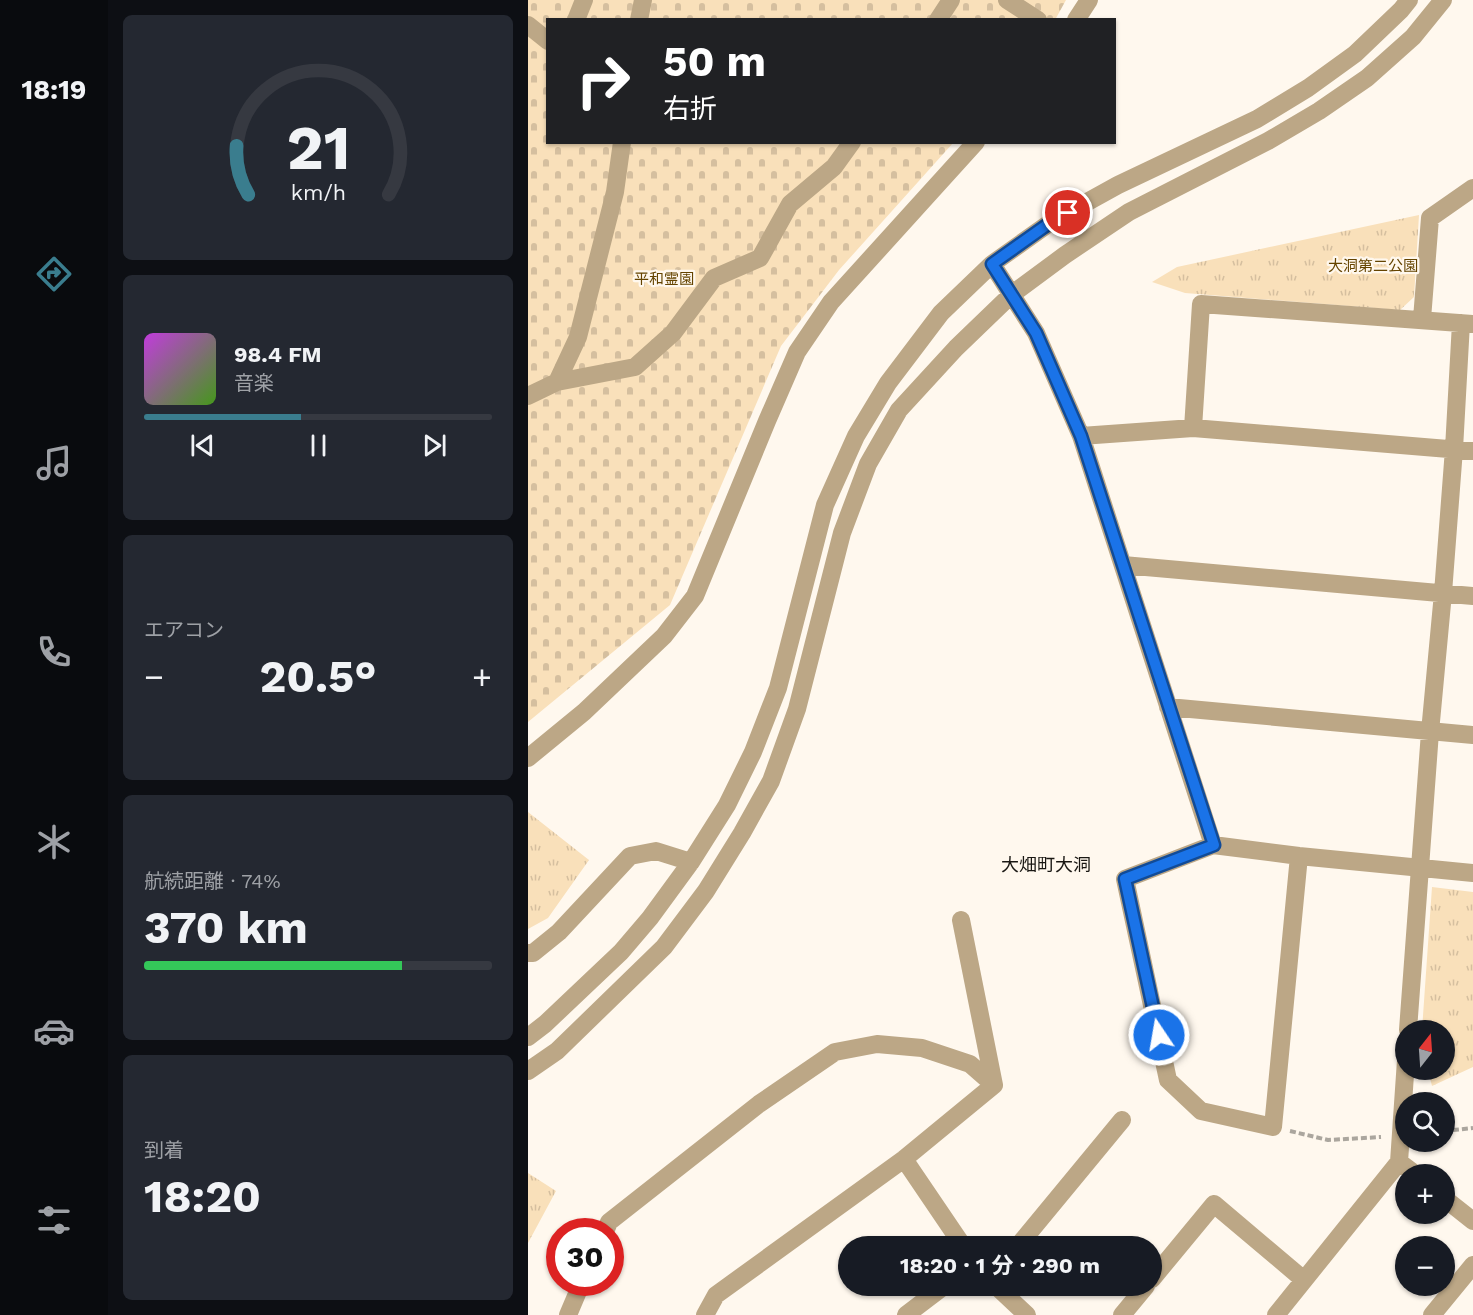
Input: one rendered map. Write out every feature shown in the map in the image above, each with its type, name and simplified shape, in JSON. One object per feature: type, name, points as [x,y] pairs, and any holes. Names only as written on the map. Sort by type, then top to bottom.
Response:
[{"type":"street","points":[[577,18],[584,0]]},
{"type":"street","points":[[639,18],[643,0]]},
{"type":"street","points":[[939,18],[951,0]]},
{"type":"street","points":[[1007,0],[1035,18]]},
{"type":"street","points":[[1077,18],[1089,0]]},
{"type":"street","points":[[528,1036],[621,952],[650,918],[691,862],[727,805],[757,741],[777,688],[825,505],[855,436],[888,383],[941,313],[992,264],[1051,222],[1118,185],[1257,119],[1308,88],[1355,54],[1409,0]]},
{"type":"street","points":[[528,1071],[556,1051],[664,947],[706,891],[742,833],[771,781],[797,709],[842,532],[868,464],[899,410],[956,348],[1011,295],[1129,212],[1268,141],[1348,91],[1367,78],[1413,37],[1443,0]]},
{"type":"street","points":[[528,25],[546,39]]},
{"type":"street","points":[[557,382],[578,338],[615,192],[622,144]]},
{"type":"street","points":[[528,396],[557,382],[634,367],[674,333],[714,278],[760,258],[790,204],[834,167],[851,144]]},
{"type":"street","points":[[528,758],[584,712],[664,636],[695,596],[797,352],[831,302],[974,144]]},
{"type":"street","points":[[1422,319],[1430,218],[1473,188]]},
{"type":"street","points":[[992,264],[1036,333],[1081,436],[1214,845]]},
{"type":"street","points":[[1193,428],[1201,304],[1467,323],[1430,732],[1409,1020]]},
{"type":"street","points":[[1081,436],[1193,428],[1473,451]]},
{"type":"street","points":[[1123,565],[1473,596]]},
{"type":"street","points":[[1168,707],[1473,735]]},
{"type":"street","points":[[1299,856],[1273,1127],[1201,1111],[1168,1080],[1125,879],[1214,845],[1299,856],[1473,873]]},
{"type":"street","points":[[528,953],[533,953],[559,933],[630,855],[656,851],[691,862]]},
{"type":"street","points":[[961,920],[994,1085]]},
{"type":"street","points":[[614,1218],[759,1104],[835,1052],[877,1044],[922,1048],[970,1064],[994,1085]]},
{"type":"street","points":[[705,1315],[716,1295],[904,1159],[994,1085]]},
{"type":"street","points":[[1026,1236],[1122,1120]]},
{"type":"street","points":[[1276,1315],[1399,1162],[1399,1152]]},
{"type":"street","points":[[904,1159],[956,1236]]},
{"type":"street","points":[[1162,1267],[1214,1204],[1304,1280]]},
{"type":"street","points":[[1455,1207],[1473,1221]]},
{"type":"street","points":[[1432,1315],[1473,1264]]},
{"type":"street","points":[[568,1315],[576,1296]]},
{"type":"street","points":[[906,1315],[931,1296]]},
{"type":"street","points":[[1007,1296],[1027,1315]]},
{"type":"street","points":[[1122,1315],[1138,1296]]},
{"type":"path","points":[[1273,1127],[1328,1140],[1395,1137]]},
{"type":"path","points":[[1455,1130],[1473,1128]]},
{"type":"green space","name":"平和霊園","points":[[528,0],[1066,0],[1056,18],[546,18],[546,144],[952,144],[839,270],[781,346],[670,605],[528,722]]},
{"type":"green space","name":"大洞第二公園","points":[[1419,215],[1414,297],[1400,310],[1185,293],[1152,282],[1177,267]]},
{"type":"green space","points":[[528,812],[589,860],[548,918],[528,929]]},
{"type":"green space","points":[[1432,887],[1473,892],[1473,1067],[1455,1075],[1455,1020],[1423,1020]]},
{"type":"green space","points":[[1430,1080],[1445,1080],[1432,1086]]},
{"type":"green space","points":[[528,1173],[556,1191],[528,1243]]},
{"type":"district","name":"大畑町大洞","points":[[1046,865]]},
{"type":"route","points":[[1068,213],[1051,222],[992,264],[1036,333],[1081,436],[1214,845],[1125,879],[1159,1035]]}]
